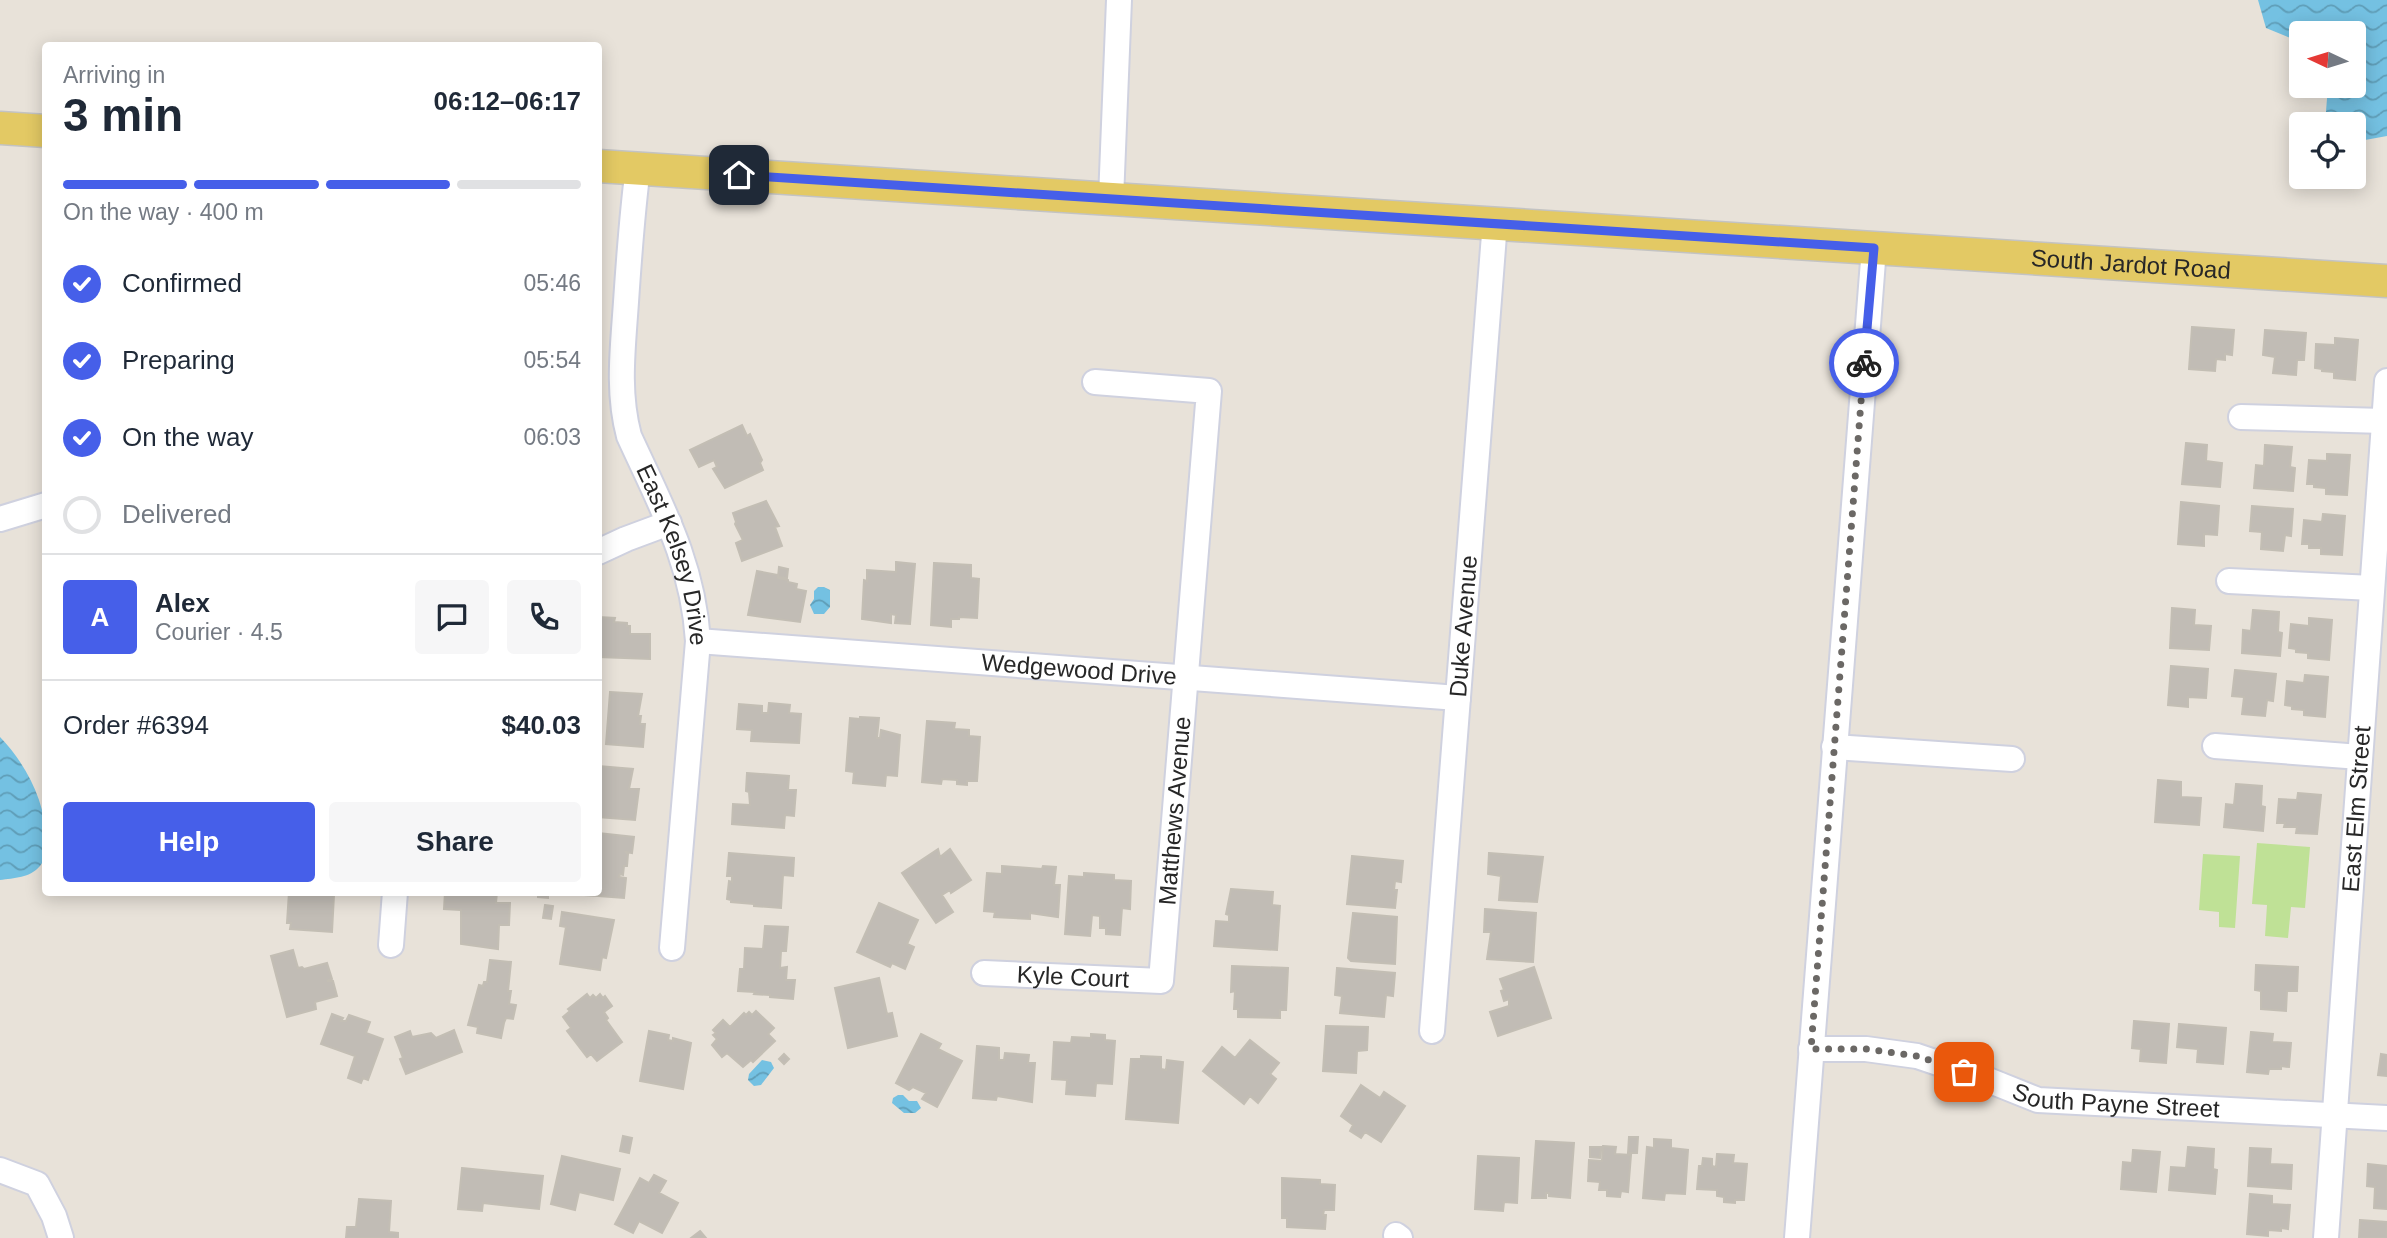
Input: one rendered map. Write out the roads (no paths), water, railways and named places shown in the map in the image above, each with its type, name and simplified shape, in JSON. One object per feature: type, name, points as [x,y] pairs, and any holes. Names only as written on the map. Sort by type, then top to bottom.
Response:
[{"type":"main road","points":[[0,128],[42,131]]},
{"type":"main road","name":"South Jardot Road","points":[[602,166],[2387,281]]},
{"type":"street","points":[[1111,199],[1119,0]]},
{"type":"street","name":"East Kelsey Drive","points":[[638,168],[630,241],[622,397],[629,436],[687,569],[698,641],[672,948]]},
{"type":"street","name":"Duke Avenue","points":[[1432,1031],[1494,222]]},
{"type":"street","points":[[1797,1238],[1874,248]]},
{"type":"street","name":"East Elm Street","points":[[2326,1238],[2387,381]]},
{"type":"street","name":"Matthews Avenue","points":[[1095,382],[1209,391],[1161,981]]},
{"type":"street","points":[[2241,416],[2384,421]]},
{"type":"street","points":[[0,519],[42,506]]},
{"type":"street","points":[[602,550],[626,538],[669,523]]},
{"type":"street","points":[[2229,581],[2372,588]]},
{"type":"street","name":"Wedgewood Drive","points":[[698,641],[1458,698]]},
{"type":"street","points":[[2215,746],[2360,757]]},
{"type":"street","points":[[1834,747],[2012,759]]},
{"type":"street","points":[[391,945],[395,896]]},
{"type":"street","name":"Kyle Court","points":[[984,973],[1161,981]]},
{"type":"street","name":"South Payne Street","points":[[1811,1049],[1866,1049],[1917,1056],[2038,1100],[2387,1118]]},
{"type":"street","points":[[0,1170],[37,1184],[54,1216],[61,1238]]},
{"type":"water","points":[[2258,0],[2387,0],[2387,136],[2366,140],[2366,112],[2326,112],[2327,98],[2366,98],[2366,21],[2289,21],[2289,37],[2266,28]]},
{"type":"water","points":[[818,587],[830,590],[830,607],[824,614],[814,614],[810,605],[814,599],[814,591]]},
{"type":"water","points":[[0,737],[26,771],[38,798],[42,812],[42,863],[32,873],[0,880]]},
{"type":"water","points":[[762,1060],[771,1062],[774,1068],[761,1085],[754,1086],[748,1080],[749,1074]]},
{"type":"water","points":[[903,1095],[909,1101],[917,1101],[921,1108],[915,1113],[904,1113],[892,1103],[893,1098]]}]
